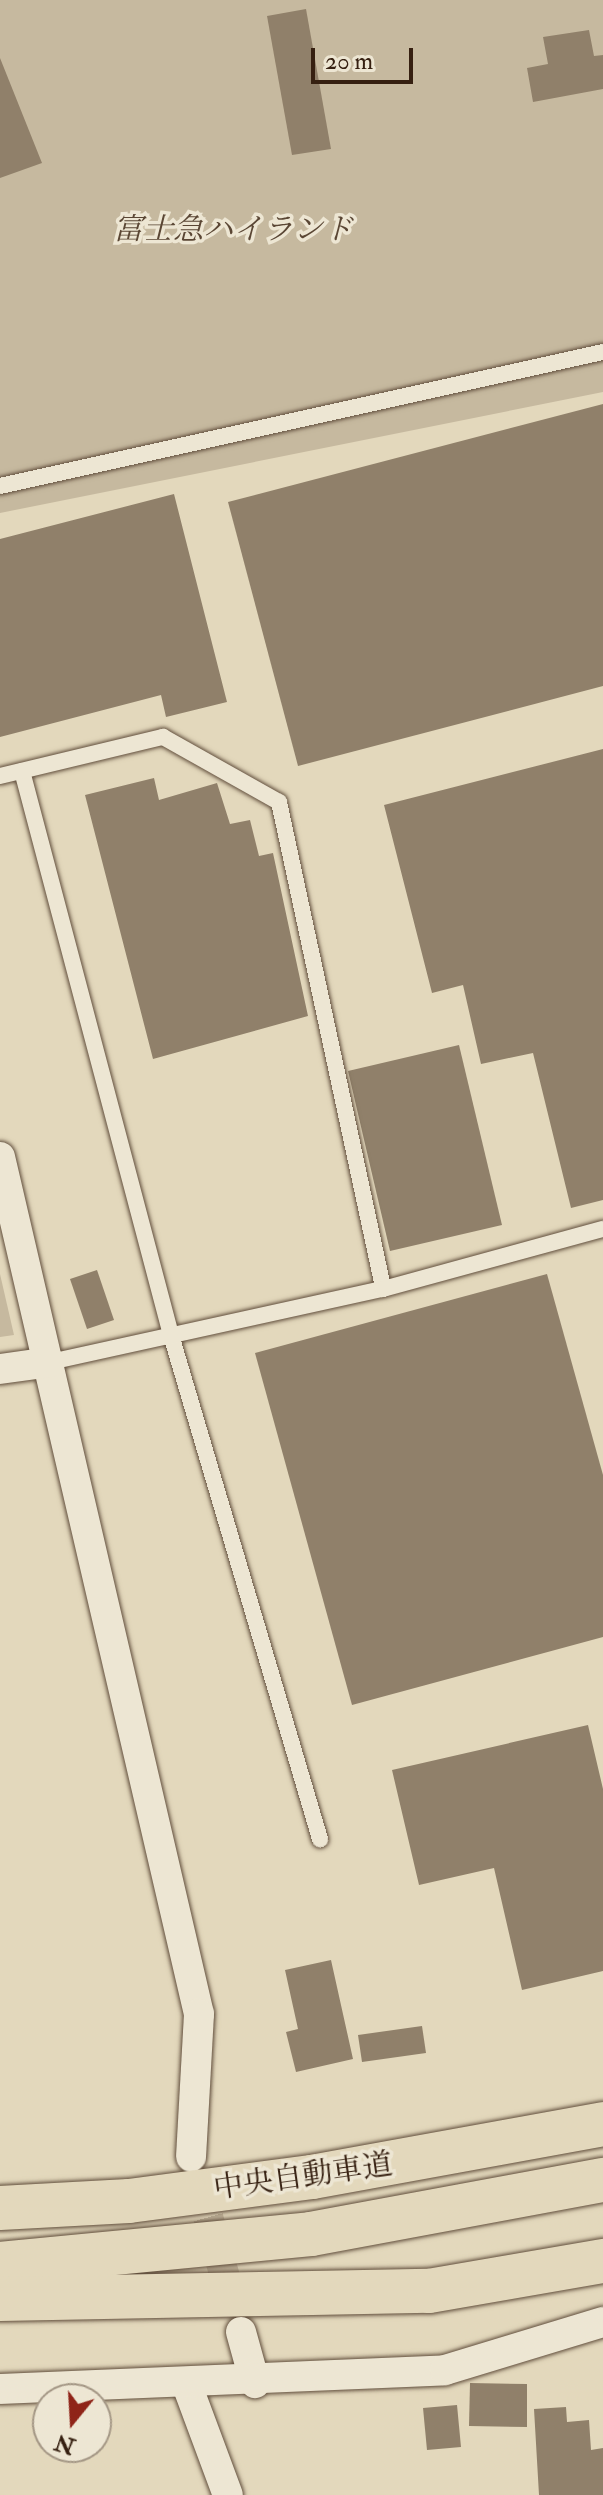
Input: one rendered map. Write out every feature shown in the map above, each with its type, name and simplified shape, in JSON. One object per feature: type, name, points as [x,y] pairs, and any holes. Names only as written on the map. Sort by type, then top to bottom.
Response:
[{"type":"highway","points":[[129,2201],[603,2095]]},
{"type":"highway","name":"中央自動車道","points":[[0,2208],[129,2201],[312,2177],[603,2124]]},
{"type":"highway","name":"中央自動車道","points":[[0,2264],[311,2234],[603,2180]]},
{"type":"highway","points":[[0,2299],[429,2291],[603,2261]]},
{"type":"street","points":[[0,1157],[199,2014],[191,2157]]},
{"type":"street","points":[[0,1369],[50,1362]]},
{"type":"street","points":[[0,2389],[255,2383],[445,2370],[603,2322]]},
{"type":"street","points":[[241,2332],[255,2383]]},
{"type":"street","points":[[187,2385],[228,2495]]},
{"type":"lane","points":[[0,486],[603,352]]},
{"type":"lane","points":[[0,776],[163,737],[279,802],[383,1289]]},
{"type":"lane","points":[[22,771],[171,1335],[320,1839]]},
{"type":"lane","points":[[50,1362],[383,1289],[603,1229]]},
{"type":"green space","name":"富士急ハイランド","points":[[0,0],[603,0],[603,392],[0,513]]},
{"type":"green space","points":[[0,1274],[14,1335],[0,1337]]},
{"type":"building","points":[[306,9],[331,149],[292,155],[267,16]]},
{"type":"building","points":[[589,30],[594,56],[603,55],[603,89],[533,102],[527,68],[548,64],[543,37]]},
{"type":"building","points":[[0,58],[42,163],[0,178]]},
{"type":"building","points":[[603,404],[603,686],[298,766],[228,502]]},
{"type":"building","points":[[174,494],[227,702],[166,717],[161,695],[0,737],[0,539]]},
{"type":"building","points":[[603,749],[603,1200],[571,1208],[533,1053],[481,1064],[463,985],[432,993],[384,805]]},
{"type":"building","points":[[154,778],[159,800],[217,783],[230,824],[250,820],[259,856],[273,853],[308,1016],[153,1059],[85,795]]},
{"type":"building","points":[[459,1045],[502,1225],[390,1251],[348,1071]]},
{"type":"building","points":[[97,1270],[114,1320],[87,1329],[70,1279]]},
{"type":"building","points":[[547,1274],[603,1475],[603,1637],[352,1705],[255,1353]]},
{"type":"building","points":[[588,1725],[603,1789],[603,1971],[522,1990],[494,1868],[419,1885],[392,1770]]},
{"type":"building","points":[[331,1960],[353,2059],[296,2072],[286,2032],[298,2029],[285,1970]]},
{"type":"building","points":[[422,2026],[426,2053],[362,2062],[358,2035]]},
{"type":"building","points":[[470,2383],[527,2384],[527,2427],[469,2426]]},
{"type":"building","points":[[457,2405],[461,2447],[427,2450],[423,2408]]},
{"type":"building","points":[[566,2407],[567,2422],[589,2420],[591,2450],[603,2448],[603,2495],[539,2495],[534,2409]]},
{"type":"tunnel","points":[[196,2174],[235,2313]]}]
